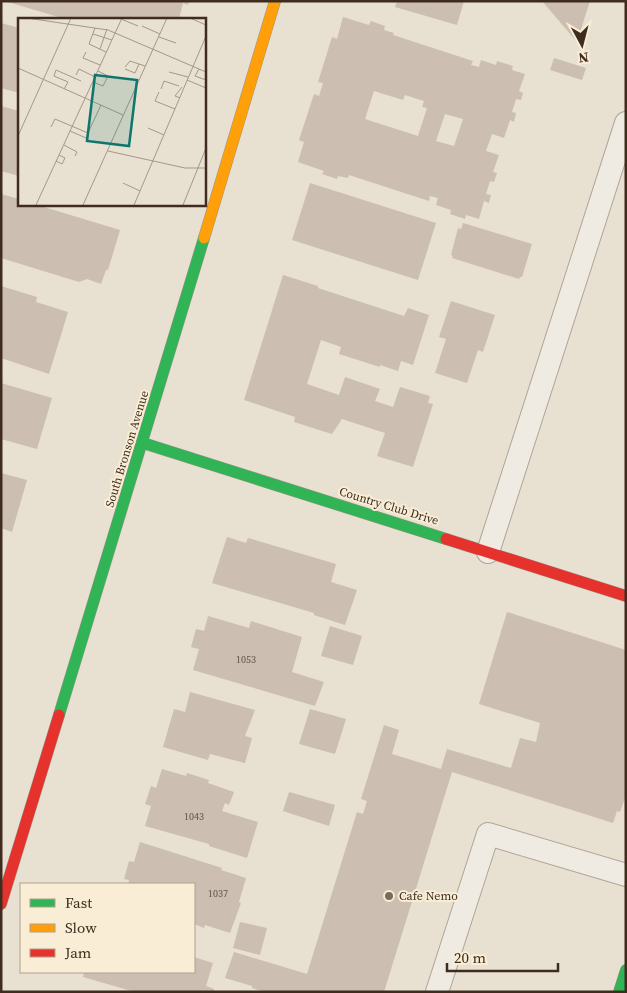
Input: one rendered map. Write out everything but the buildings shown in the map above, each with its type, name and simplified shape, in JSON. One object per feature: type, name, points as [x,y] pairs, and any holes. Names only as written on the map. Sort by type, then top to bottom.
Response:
[{"type":"street","name":"South Bronson Avenue","points":[[1,904],[143,443],[275,1]]},
{"type":"street","name":"Country Club Drive","points":[[143,443],[626,596]]},
{"type":"street","points":[[619,992],[626,970]]},
{"type":"lane","points":[[488,552],[626,123]]},
{"type":"lane","points":[[437,992],[488,834],[626,875]]},
{"type":"traffic: fast","points":[[59,715],[204,238]]},
{"type":"traffic: fast","points":[[143,443],[446,539]]},
{"type":"traffic: fast","points":[[619,992],[626,970]]},
{"type":"traffic: slow","points":[[204,238],[275,1]]},
{"type":"traffic: jam","points":[[446,539],[626,596]]},
{"type":"traffic: jam","points":[[1,904],[59,715]]},
{"type":"place","name":"Cafe Nemo","points":[[389,896]]}]
